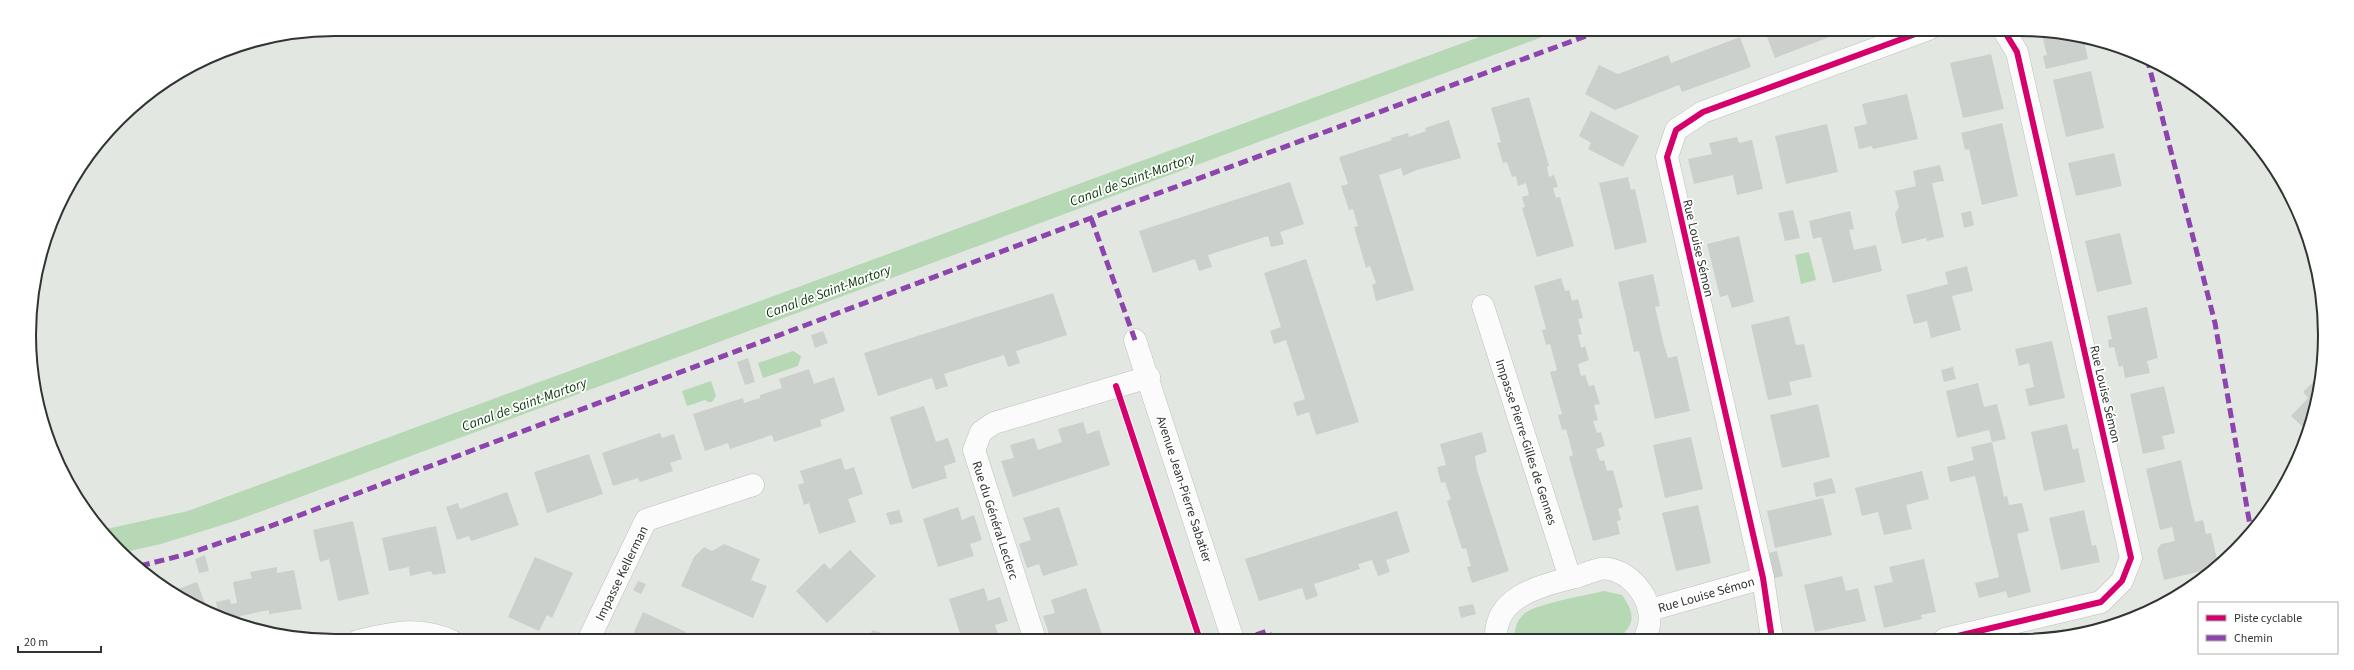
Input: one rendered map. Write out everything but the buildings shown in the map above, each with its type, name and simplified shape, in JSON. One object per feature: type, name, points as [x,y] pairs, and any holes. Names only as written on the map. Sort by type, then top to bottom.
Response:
[{"type":"street","name":"Rue Louise Sémon","points":[[1771,634],[1763,578],[1667,157],[1676,130],[1703,112],[1910,36]]},
{"type":"street","name":"Rue Louise Sémon","points":[[1966,634],[2101,602],[2122,581],[2131,558],[2017,52],[2007,36]]},
{"type":"street","name":"Impasse Pierre-Gilles de Gennes","points":[[1483,306],[1570,578]]},
{"type":"street","name":"Avenue Jean-Pierre Sabatier","points":[[1135,340],[1149,377],[1231,634]]},
{"type":"street","name":"Rue du Général Leclerc","points":[[1033,634],[974,450],[981,432],[994,423],[1149,377]]},
{"type":"street","name":"Impasse Kellerman","points":[[591,634],[646,520],[753,485]]},
{"type":"street","name":"Rue Louise Sémon","points":[[1497,634],[1499,617],[1511,602],[1524,593],[1570,578],[1608,568],[1627,575],[1642,592],[1650,610],[1649,631],[1647,634]]},
{"type":"street","name":"Rue Louise Sémon","points":[[1650,610],[1763,578]]},
{"type":"street","points":[[390,634],[404,631],[431,634]]},
{"type":"water","name":"Canal de Saint-Martory","points":[[1482,36],[1545,36],[238,520],[161,544],[129,551],[107,529],[188,511]]},
{"type":"water","points":[[1809,252],[1816,280],[1801,284],[1795,255]]},
{"type":"water","points":[[793,351],[801,356],[798,366],[763,378],[758,363]]},
{"type":"water","points":[[711,381],[716,396],[712,402],[705,400],[687,406],[682,391]]},
{"type":"water","points":[[1604,591],[1622,595],[1631,613],[1631,623],[1623,634],[1514,634],[1515,629],[1521,617],[1530,610],[1549,603]]},
{"type":"marked path","points":[[144,565],[187,554],[268,527],[1091,218],[1586,36]]},
{"type":"marked path","points":[[2149,66],[2215,323],[2250,525]]},
{"type":"marked path","points":[[1091,218],[1135,340]]},
{"type":"marked path","points":[[1259,634],[1267,631],[1269,634]]},
{"type":"cycle path","points":[[1771,634],[1763,578],[1667,157],[1676,130],[1703,112],[1910,36]]},
{"type":"cycle path","points":[[1966,634],[2101,602],[2122,581],[2131,558],[2017,52],[2007,36]]},
{"type":"cycle path","points":[[1116,386],[1198,634]]}]
